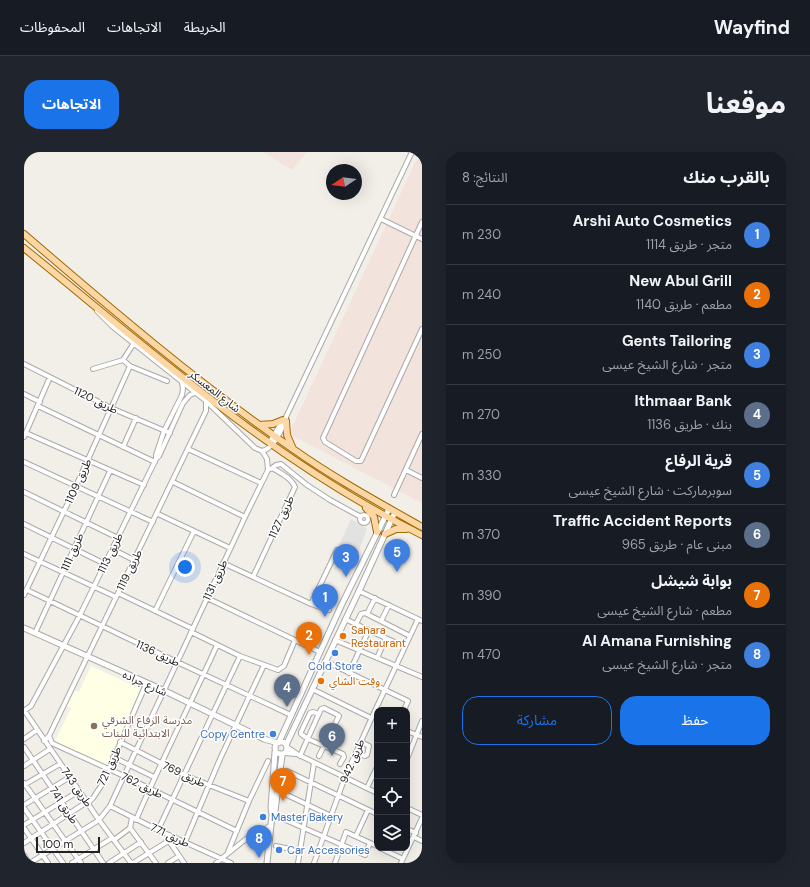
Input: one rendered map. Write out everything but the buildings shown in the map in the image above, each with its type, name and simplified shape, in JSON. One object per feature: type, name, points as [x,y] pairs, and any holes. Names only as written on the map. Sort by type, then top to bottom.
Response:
[{"type":"main road","name":"شارع المعسكر","points":[[24,234],[195,376],[259,425],[294,450],[344,482],[422,527]]},
{"type":"main road","points":[[24,240],[60,269],[70,273]]},
{"type":"main road","name":"شارع المعسكر","points":[[24,248],[200,391],[270,445],[359,501],[422,535]]},
{"type":"main road","points":[[259,425],[273,424],[285,419],[287,435],[294,450]]},
{"type":"main road","points":[[359,501],[374,517],[377,532]]},
{"type":"main road","points":[[385,534],[399,528],[409,529]]},
{"type":"street","points":[[262,451],[270,448],[270,445],[285,419],[412,152]]},
{"type":"street","points":[[381,219],[422,238]]},
{"type":"street","points":[[422,222],[323,438],[325,442],[356,461],[361,461],[422,329]]},
{"type":"street","points":[[85,297],[106,320],[217,410],[255,448],[262,451],[267,459],[270,469],[276,465],[282,464],[330,500],[361,517]]},
{"type":"street","points":[[93,369],[123,360],[134,343]]},
{"type":"street","points":[[123,360],[130,366],[168,381]]},
{"type":"street","name":"طريق 1120","points":[[24,364],[111,408],[170,433]]},
{"type":"street","name":"طريق 1109","points":[[24,595],[76,486],[130,366]]},
{"type":"street","points":[[50,377],[25,435],[144,485]]},
{"type":"street","name":"طريق 1113","points":[[156,460],[156,455],[164,431],[182,395],[182,382]]},
{"type":"street","name":"طريق 1113","points":[[24,711],[31,706],[64,647],[159,456],[186,398],[195,393]]},
{"type":"street","points":[[24,394],[39,404],[98,436],[156,460]]},
{"type":"street","name":"طريق 1119","points":[[44,741],[49,736],[86,657],[158,514],[205,414],[207,409],[206,401]]},
{"type":"street","points":[[205,414],[209,411],[217,410]]},
{"type":"street","points":[[123,447],[136,418]]},
{"type":"street","points":[[394,494],[422,434]]},
{"type":"street","points":[[188,449],[261,483]]},
{"type":"street","points":[[24,462],[153,522]]},
{"type":"street","name":"طريق 1131","points":[[29,863],[99,820],[110,806],[165,691],[245,516],[261,483],[270,469]]},
{"type":"street","name":"طريق 1127","points":[[252,577],[295,487],[290,479],[270,469]]},
{"type":"street","points":[[406,470],[422,478]]},
{"type":"street","name":"طريق 1111","points":[[35,633],[110,471]]},
{"type":"street","points":[[295,487],[299,478]]},
{"type":"street","points":[[173,482],[245,516]]},
{"type":"street","points":[[24,492],[118,538]]},
{"type":"street","points":[[272,815],[275,811],[283,754],[385,534],[392,510]]},
{"type":"street","points":[[158,514],[230,548]]},
{"type":"street","points":[[267,863],[272,815],[271,808],[275,750],[377,532],[389,517]]},
{"type":"street","points":[[24,524],[105,564]]},
{"type":"street","points":[[155,611],[194,531]]},
{"type":"street","points":[[112,549],[134,560]]},
{"type":"street","points":[[311,604],[337,550]]},
{"type":"street","points":[[24,554],[94,587],[155,611],[240,656],[278,670],[284,666],[295,640]]},
{"type":"street","points":[[223,563],[311,604],[329,610]]},
{"type":"street","name":"طريق 1136","points":[[26,590],[291,715]]},
{"type":"street","points":[[359,591],[420,620]]},
{"type":"street","points":[[207,598],[320,652]]},
{"type":"street","points":[[367,614],[375,598]]},
{"type":"street","points":[[381,621],[389,605]]},
{"type":"street","points":[[356,624],[361,614],[364,613],[410,636]]},
{"type":"street","points":[[345,618],[406,647]]},
{"type":"street","name":"طريق 942","points":[[378,707],[384,690],[410,636],[420,620]]},
{"type":"street","name":"شارع جراده","points":[[24,629],[146,684],[165,691],[264,739]]},
{"type":"street","points":[[349,673],[369,630]]},
{"type":"street","points":[[377,658],[386,638]]},
{"type":"street","points":[[335,640],[422,677]]},
{"type":"street","points":[[72,863],[80,861],[94,850],[130,828],[217,645]]},
{"type":"street","points":[[158,830],[240,656]]},
{"type":"street","points":[[325,661],[408,701],[405,707]]},
{"type":"street","points":[[185,842],[208,785],[264,665]]},
{"type":"street","name":"طريق 721","points":[[24,843],[93,798],[103,782],[146,684]]},
{"type":"street","points":[[312,689],[374,717]]},
{"type":"street","points":[[298,755],[308,739],[321,709],[324,708],[338,714],[319,756]]},
{"type":"street","name":"طريق 743","points":[[24,711],[99,820],[132,863]]},
{"type":"street","points":[[319,714],[313,712],[310,713],[304,725],[302,734],[308,739],[343,754],[344,757],[340,764]]},
{"type":"street","name":"طريق 942","points":[[314,863],[345,777],[374,717]]},
{"type":"street","points":[[410,752],[422,721]]},
{"type":"street","points":[[24,739],[37,730]]},
{"type":"street","points":[[410,732],[422,737]]},
{"type":"street","name":"طريق 762","points":[[49,736],[52,743],[237,831]]},
{"type":"street","points":[[264,739],[275,750],[283,754],[298,755]]},
{"type":"street","points":[[264,739],[283,742],[298,755],[374,792]]},
{"type":"street","name":"طريق 769","points":[[120,742],[184,775],[249,801]]},
{"type":"street","points":[[356,753],[365,756],[367,755],[369,746],[361,742]]},
{"type":"street","name":"طريق 741","points":[[24,747],[103,863]]},
{"type":"street","points":[[24,766],[34,761],[50,749]]},
{"type":"street","points":[[113,757],[154,777]]},
{"type":"street","points":[[228,852],[249,801],[268,761]]},
{"type":"street","points":[[298,863],[314,763]]},
{"type":"street","points":[[60,764],[24,784],[80,861]]},
{"type":"street","points":[[287,771],[374,813]]},
{"type":"street","points":[[367,788],[374,773]]},
{"type":"street","points":[[63,863],[24,806],[70,777]]},
{"type":"street","points":[[24,825],[79,791]]},
{"type":"street","points":[[285,794],[331,816]]},
{"type":"street","name":"طريق 771","points":[[110,806],[134,819],[231,863]]},
{"type":"street","points":[[385,851],[402,861],[415,835],[422,815],[410,809]]},
{"type":"street","points":[[356,836],[368,810]]},
{"type":"street","points":[[279,817],[365,855],[370,843]]},
{"type":"street","points":[[216,863],[246,839],[257,835],[271,825]]},
{"type":"street","points":[[24,828],[48,863]]},
{"type":"street","points":[[130,828],[156,863]]},
{"type":"street","points":[[410,831],[422,842]]},
{"type":"street","points":[[335,863],[346,832],[374,845]]},
{"type":"street","points":[[257,835],[269,842]]},
{"type":"street","points":[[132,863],[175,837]]},
{"type":"street","name":"طريق 771","points":[[169,841],[184,863]]},
{"type":"street","points":[[109,863],[141,842]]},
{"type":"street","points":[[276,846],[300,851]]},
{"type":"street","points":[[24,855],[29,863]]},
{"type":"street","points":[[168,863],[179,856]]},
{"type":"shaded area","points":[[263,152],[307,152],[292,170]]},
{"type":"shaded area","points":[[420,152],[422,152],[422,503],[289,434]]},
{"type":"shaded area","points":[[351,519],[367,529],[358,553],[339,545]]},
{"type":"shaded area","name":"مدرسة الرفاع الشرقي الابتدائية للبنات","points":[[91,666],[141,689],[107,766],[54,743],[71,708],[67,706],[74,691],[79,692]]},
{"type":"place","name":"قرية الرفاع","points":[[397,572]]},
{"type":"place","name":"Gents Tailoring","points":[[346,577]]},
{"type":"place","name":"Arshi Auto Cosmetics","points":[[325,617]]},
{"type":"place","name":"Sahara Restaurant","points":[[343,636]]},
{"type":"place","name":"Cold Store","points":[[335,653]]},
{"type":"place","name":"New Abul Grill","points":[[309,655]]},
{"type":"place","name":"وقت الشاي","points":[[321,681]]},
{"type":"place","name":"Ithmaar Bank","points":[[287,707]]},
{"type":"place","name":"مدرسة الرفاع الشرقي الابتدائية للبنات","points":[[94,726]]},
{"type":"place","name":"Copy Centre","points":[[273,734]]},
{"type":"place","name":"Traffic Accident Reports","points":[[332,756]]},
{"type":"place","name":"بوابة شيشل","points":[[283,801]]},
{"type":"place","name":"Master Bakery","points":[[263,817]]},
{"type":"place","name":"Car Accessories","points":[[279,850]]},
{"type":"place","name":"Al Amana Furnishing","points":[[259,858]]}]
